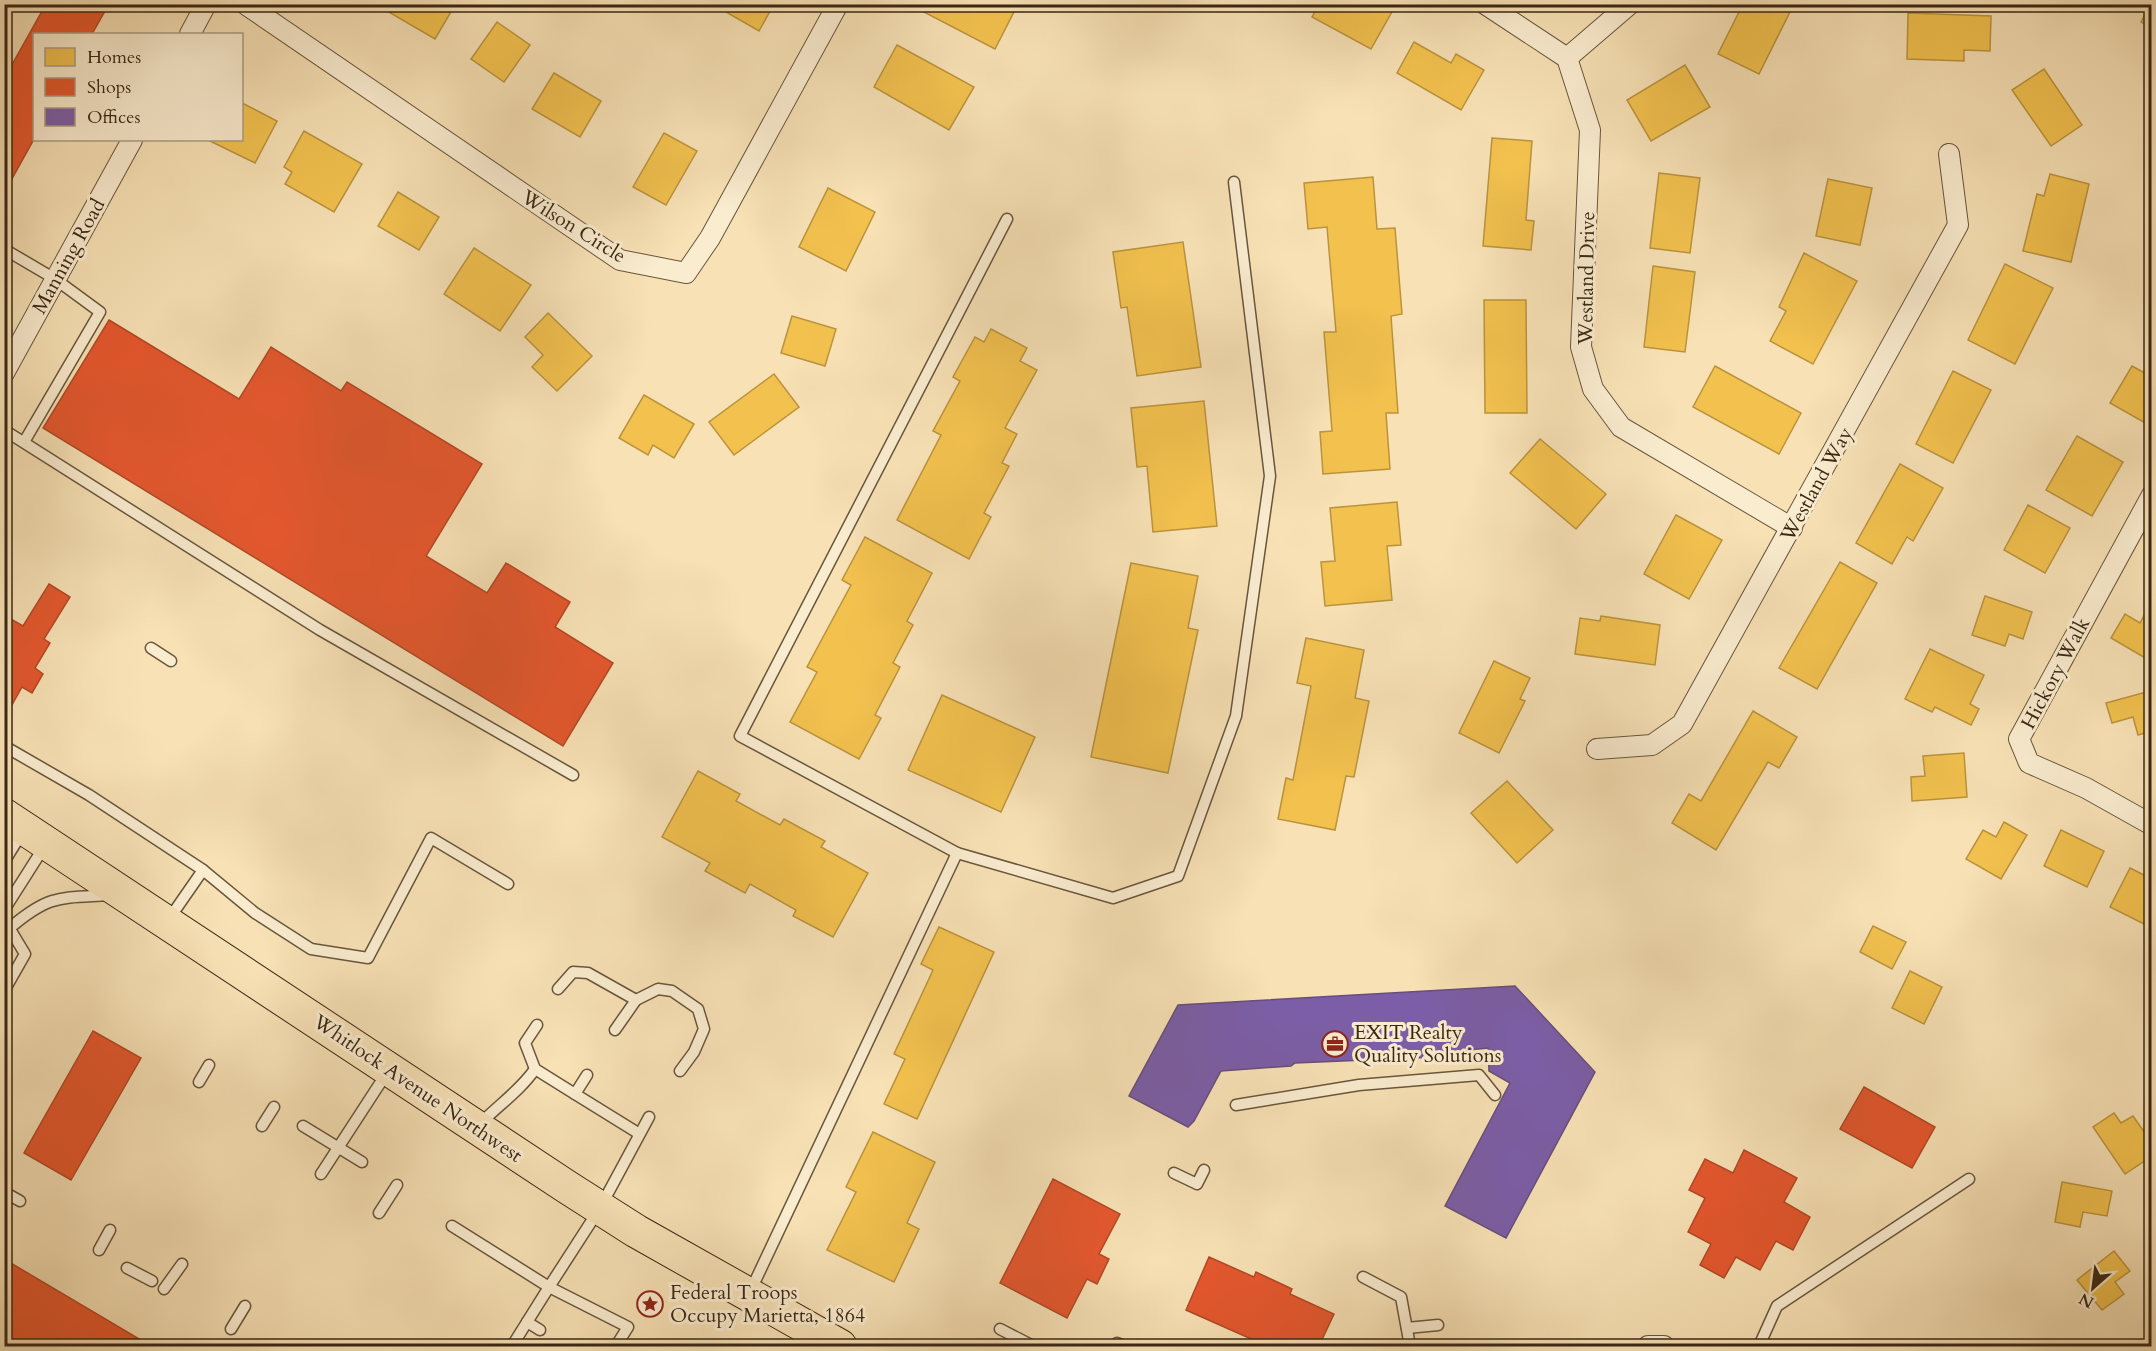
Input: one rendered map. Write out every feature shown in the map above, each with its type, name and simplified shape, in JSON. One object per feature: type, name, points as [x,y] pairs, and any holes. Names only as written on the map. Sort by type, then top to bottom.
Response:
[{"type":"highway","name":"Whitlock Avenue Northwest","points":[[26,829],[600,1208],[840,1347]]},
{"type":"street","points":[[191,33],[207,4]]},
{"type":"street","name":"Wilson Circle","points":[[245,4],[620,260],[686,273],[710,238],[838,4]]},
{"type":"street","points":[[1485,4],[1567,58],[1629,4]]},
{"type":"street","name":"Westland Drive","points":[[1567,58],[1590,130],[1581,347],[1593,389],[1621,428],[1792,528]]},
{"type":"street","name":"Manning Road","points":[[4,373],[131,141]]},
{"type":"street","name":"Westland Way","points":[[1597,749],[1652,745],[1683,724],[1958,225],[1949,154]]},
{"type":"street","name":"Hickory Walk","points":[[2151,495],[2019,739],[2029,763],[2086,788],[2151,825]]},
{"type":"street","points":[[1648,1347],[1664,1347]]},
{"type":"lane","points":[[1007,219],[740,736],[957,853],[1113,898],[1178,876],[1236,716],[1270,476],[1234,182]]},
{"type":"lane","points":[[4,249],[55,279],[100,312],[24,442]]},
{"type":"lane","points":[[4,430],[320,630],[573,775]]},
{"type":"lane","points":[[151,648],[171,661]]},
{"type":"lane","points":[[4,746],[89,795],[203,870],[255,913],[311,950],[368,958],[431,838],[508,884]]},
{"type":"lane","points":[[4,862],[26,829]]},
{"type":"lane","points":[[4,910],[26,829]]},
{"type":"lane","points":[[748,1295],[957,853]]},
{"type":"lane","points":[[168,921],[203,870]]},
{"type":"lane","points":[[4,991],[25,954],[8,923],[56,899],[125,894]]},
{"type":"lane","points":[[558,989],[573,972],[588,973],[636,1000]]},
{"type":"lane","points":[[615,1030],[636,1000],[658,989],[672,991],[698,1009],[704,1029],[694,1052],[680,1071]]},
{"type":"lane","points":[[537,1025],[525,1043],[535,1069],[638,1133]]},
{"type":"lane","points":[[200,1082],[208,1065]]},
{"type":"lane","points":[[321,1174],[389,1069]]},
{"type":"lane","points":[[477,1127],[505,1098],[524,1085],[535,1069]]},
{"type":"lane","points":[[575,1094],[587,1075]]},
{"type":"lane","points":[[1236,1104],[1359,1085],[1479,1076],[1494,1095]]},
{"type":"lane","points":[[262,1126],[274,1107]]},
{"type":"lane","points":[[512,1347],[600,1208],[638,1133],[649,1117]]},
{"type":"lane","points":[[303,1126],[362,1162]]},
{"type":"lane","points":[[1174,1173],[1197,1184],[1204,1170]]},
{"type":"lane","points":[[1759,1347],[1777,1306],[1969,1179]]},
{"type":"lane","points":[[379,1212],[397,1185]]},
{"type":"lane","points":[[4,1192],[20,1201]]},
{"type":"lane","points":[[453,1227],[549,1287],[628,1327],[616,1347]]},
{"type":"lane","points":[[99,1250],[110,1230]]},
{"type":"lane","points":[[164,1289],[182,1264]]},
{"type":"lane","points":[[128,1268],[152,1281]]},
{"type":"lane","points":[[1363,1277],[1401,1297],[1410,1347]]},
{"type":"lane","points":[[231,1329],[245,1306]]},
{"type":"lane","points":[[527,1322],[540,1330]]},
{"type":"lane","points":[[1407,1328],[1438,1325]]},
{"type":"lane","points":[[1000,1329],[1033,1347]]},
{"type":"building: Homes","points":[[381,4],[455,5],[435,39],[380,7]]},
{"type":"building: Homes","points":[[721,4],[774,4],[759,31],[719,8]]},
{"type":"building: Homes","points":[[921,4],[1018,4],[995,49],[918,9]]},
{"type":"building: Homes","points":[[1319,4],[1383,4],[1393,10],[1371,49],[1312,17]]},
{"type":"building: Homes","points":[[1743,4],[1781,4],[1791,10],[1759,74],[1718,54]]},
{"type":"building: Homes","points":[[2140,4],[2152,4],[2152,28],[2141,22],[2148,9]]},
{"type":"building: Homes","points":[[1908,13],[1991,16],[1990,51],[1964,50],[1964,61],[1907,59]]},
{"type":"building: Homes","points":[[497,22],[530,45],[504,82],[471,59]]},
{"type":"building: Homes","points":[[1414,42],[1451,63],[1456,54],[1484,70],[1461,110],[1397,73]]},
{"type":"building: Homes","points":[[897,45],[974,87],[949,130],[874,87]]},
{"type":"building: Homes","points":[[1685,65],[1710,107],[1651,141],[1627,100]]},
{"type":"building: Homes","points":[[2044,69],[2082,125],[2051,146],[2012,90]]},
{"type":"building: Homes","points":[[554,73],[601,101],[580,137],[532,109]]},
{"type":"building: Homes","points":[[243,104],[277,121],[255,163],[210,141],[243,141]]},
{"type":"building: Homes","points":[[304,131],[362,164],[334,212],[285,184],[292,172],[284,167]]},
{"type":"building: Homes","points":[[664,133],[697,151],[666,205],[633,187]]},
{"type":"building: Homes","points":[[1492,138],[1532,141],[1526,220],[1534,221],[1531,250],[1483,246]]},
{"type":"building: Homes","points":[[1659,173],[1700,178],[1690,253],[1650,248]]},
{"type":"building: Homes","points":[[2050,174],[2089,184],[2071,262],[2023,251],[2037,194],[2044,196]]},
{"type":"building: Homes","points":[[1373,177],[1377,229],[1395,228],[1402,314],[1391,316],[1398,413],[1386,413],[1390,469],[1323,474],[1320,432],[1332,431],[1324,332],[1336,332],[1327,227],[1308,229],[1304,183]]},
{"type":"building: Homes","points":[[1828,179],[1872,188],[1860,245],[1816,236]]},
{"type":"building: Homes","points":[[828,188],[875,212],[846,271],[799,247]]},
{"type":"building: Homes","points":[[398,192],[439,217],[419,250],[378,226]]},
{"type":"building: Homes","points":[[1183,242],[1201,367],[1137,376],[1127,307],[1121,308],[1113,252]]},
{"type":"building: Homes","points":[[474,248],[531,285],[500,331],[444,294]]},
{"type":"building: Homes","points":[[1804,253],[1857,281],[1813,364],[1770,341],[1786,311],[1779,307]]},
{"type":"building: Homes","points":[[2005,264],[2053,288],[2015,364],[1968,340]]},
{"type":"building: Homes","points":[[1653,266],[1695,272],[1685,352],[1644,347]]},
{"type":"building: Homes","points":[[1484,300],[1526,300],[1527,413],[1485,413]]},
{"type":"building: Homes","points":[[548,313],[592,356],[557,391],[532,367],[543,355],[525,337]]},
{"type":"building: Homes","points":[[792,316],[836,329],[825,366],[781,353]]},
{"type":"building: Homes","points":[[991,329],[1027,348],[1020,361],[1037,370],[1005,428],[1017,434],[1002,463],[1009,466],[984,513],[991,517],[969,559],[897,520],[941,435],[933,431],[960,381],[953,377],[975,337],[984,342]]},
{"type":"building: Homes","points":[[1715,366],[1801,413],[1779,454],[1693,407]]},
{"type":"building: Homes","points":[[2132,366],[2152,377],[2152,417],[2147,424],[2110,403]]},
{"type":"building: Homes","points":[[1953,371],[1991,390],[1953,463],[1916,444]]},
{"type":"building: Homes","points":[[774,374],[799,407],[734,455],[709,422]]},
{"type":"building: Homes","points":[[644,395],[694,424],[674,458],[653,445],[648,455],[619,438]]},
{"type":"building: Homes","points":[[1204,401],[1217,526],[1153,532],[1147,466],[1137,467],[1131,408]]},
{"type":"building: Homes","points":[[2077,436],[2123,462],[2092,516],[2046,490]]},
{"type":"building: Homes","points":[[1540,439],[1606,494],[1576,529],[1510,473]]},
{"type":"building: Homes","points":[[1900,464],[1943,488],[1913,541],[1907,537],[1892,564],[1856,543]]},
{"type":"building: Homes","points":[[1397,502],[1401,545],[1387,546],[1392,600],[1325,606],[1321,562],[1335,561],[1330,508]]},
{"type":"building: Homes","points":[[2028,505],[2070,528],[2045,573],[2004,550]]},
{"type":"building: Homes","points":[[1676,515],[1722,540],[1689,599],[1644,574]]},
{"type":"building: Homes","points":[[865,537],[932,573],[907,621],[913,625],[893,663],[900,667],[875,715],[881,718],[859,759],[790,722],[817,672],[807,667],[851,585],[842,580]]},
{"type":"building: Homes","points":[[1840,562],[1877,583],[1817,689],[1779,668]]},
{"type":"building: Homes","points":[[1131,563],[1198,576],[1188,628],[1198,630],[1168,773],[1091,757]]},
{"type":"building: Homes","points":[[1985,596],[2032,612],[2023,639],[2009,634],[2005,646],[1972,635]]},
{"type":"building: Homes","points":[[2148,608],[2152,610],[2152,662],[2111,638],[2125,614],[2140,623]]},
{"type":"building: Homes","points":[[1601,616],[1660,625],[1655,665],[1575,654],[1580,618],[1600,621]]},
{"type":"building: Homes","points":[[1306,638],[1364,650],[1355,698],[1369,701],[1354,777],[1346,776],[1335,830],[1278,819],[1286,778],[1293,780],[1311,686],[1297,683]]},
{"type":"building: Homes","points":[[1930,649],[1984,675],[1970,704],[1979,709],[1971,725],[1935,707],[1932,712],[1905,699]]},
{"type":"building: Homes","points":[[1494,661],[1530,678],[1520,699],[1525,701],[1499,753],[1459,733]]},
{"type":"building: Homes","points":[[2150,691],[2152,731],[2138,735],[2133,717],[2112,723],[2106,703]]},
{"type":"building: Homes","points":[[942,695],[1035,737],[1001,812],[908,770]]},
{"type":"building: Homes","points":[[1753,711],[1797,737],[1779,768],[1768,762],[1716,850],[1672,823],[1689,794],[1701,801]]},
{"type":"building: Homes","points":[[1964,753],[1967,797],[1912,801],[1911,777],[1925,776],[1923,756]]},
{"type":"building: Homes","points":[[698,771],[740,794],[736,801],[780,825],[784,819],[825,841],[821,847],[868,873],[833,937],[793,916],[796,910],[750,884],[745,893],[705,871],[710,863],[662,837]]},
{"type":"building: Homes","points":[[1507,781],[1553,830],[1517,863],[1471,813]]},
{"type":"building: Homes","points":[[2004,822],[2027,835],[2001,879],[1966,859],[1983,830],[1996,837]]},
{"type":"building: Homes","points":[[2061,830],[2104,851],[2087,887],[2044,866]]},
{"type":"building: Homes","points":[[2130,868],[2152,879],[2152,915],[2146,925],[2110,907]]},
{"type":"building: Homes","points":[[1873,926],[1906,942],[1892,969],[1860,952]]},
{"type":"building: Homes","points":[[939,927],[994,952],[917,1119],[884,1104],[905,1059],[894,1054],[933,970],[921,964]]},
{"type":"building: Homes","points":[[1910,971],[1942,987],[1924,1024],[1892,1008]]},
{"type":"building: Homes","points":[[2114,1113],[2121,1123],[2133,1116],[2152,1143],[2152,1156],[2125,1174],[2093,1127]]},
{"type":"building: Homes","points":[[873,1132],[935,1162],[907,1223],[919,1229],[894,1282],[827,1250],[856,1192],[846,1187]]},
{"type":"building: Homes","points":[[2062,1182],[2112,1191],[2107,1216],[2083,1212],[2080,1227],[2055,1222]]},
{"type":"building: Homes","points":[[2114,1251],[2130,1271],[2115,1282],[2124,1294],[2102,1310],[2077,1280]]},
{"type":"building: Shops","points":[[46,4],[109,4],[93,33],[33,33],[33,141],[4,193],[4,79]]},
{"type":"building: Shops","points":[[109,320],[239,399],[271,347],[341,391],[347,382],[482,464],[426,556],[487,593],[506,563],[570,602],[555,627],[613,663],[563,746],[43,428]]},
{"type":"building: Shops","points":[[49,584],[70,597],[44,639],[50,643],[35,668],[43,674],[32,693],[22,687],[8,712],[4,710],[4,615],[23,626]]},
{"type":"building: Shops","points":[[93,1031],[141,1058],[71,1180],[24,1153]]},
{"type":"building: Shops","points":[[1864,1087],[1935,1127],[1912,1168],[1840,1129]]},
{"type":"building: Shops","points":[[1744,1150],[1797,1178],[1784,1202],[1810,1217],[1793,1250],[1776,1241],[1760,1270],[1736,1257],[1724,1278],[1700,1265],[1711,1244],[1688,1232],[1705,1198],[1689,1190],[1705,1159],[1733,1173]]},
{"type":"building: Shops","points":[[1053,1179],[1120,1214],[1099,1254],[1109,1259],[1097,1284],[1087,1279],[1067,1318],[1000,1283]]},
{"type":"building: Shops","points":[[1209,1257],[1254,1277],[1256,1272],[1292,1289],[1290,1294],[1334,1314],[1319,1346],[1267,1346],[1186,1310]]},
{"type":"building: Shops","points":[[4,1259],[151,1346],[4,1346]]},
{"type":"building: Offices","points":[[1515,986],[1595,1072],[1506,1238],[1445,1206],[1510,1083],[1489,1071],[1488,1048],[1468,1050],[1461,1056],[1295,1063],[1291,1066],[1221,1071],[1194,1121],[1188,1127],[1129,1096],[1178,1005]]},
{"type":"place","name":"EXIT Realty Quality Solutions","points":[[1335,1044]]},
{"type":"place","name":"Federal Troops Occupy Marietta, 1864","points":[[650,1304]]}]
